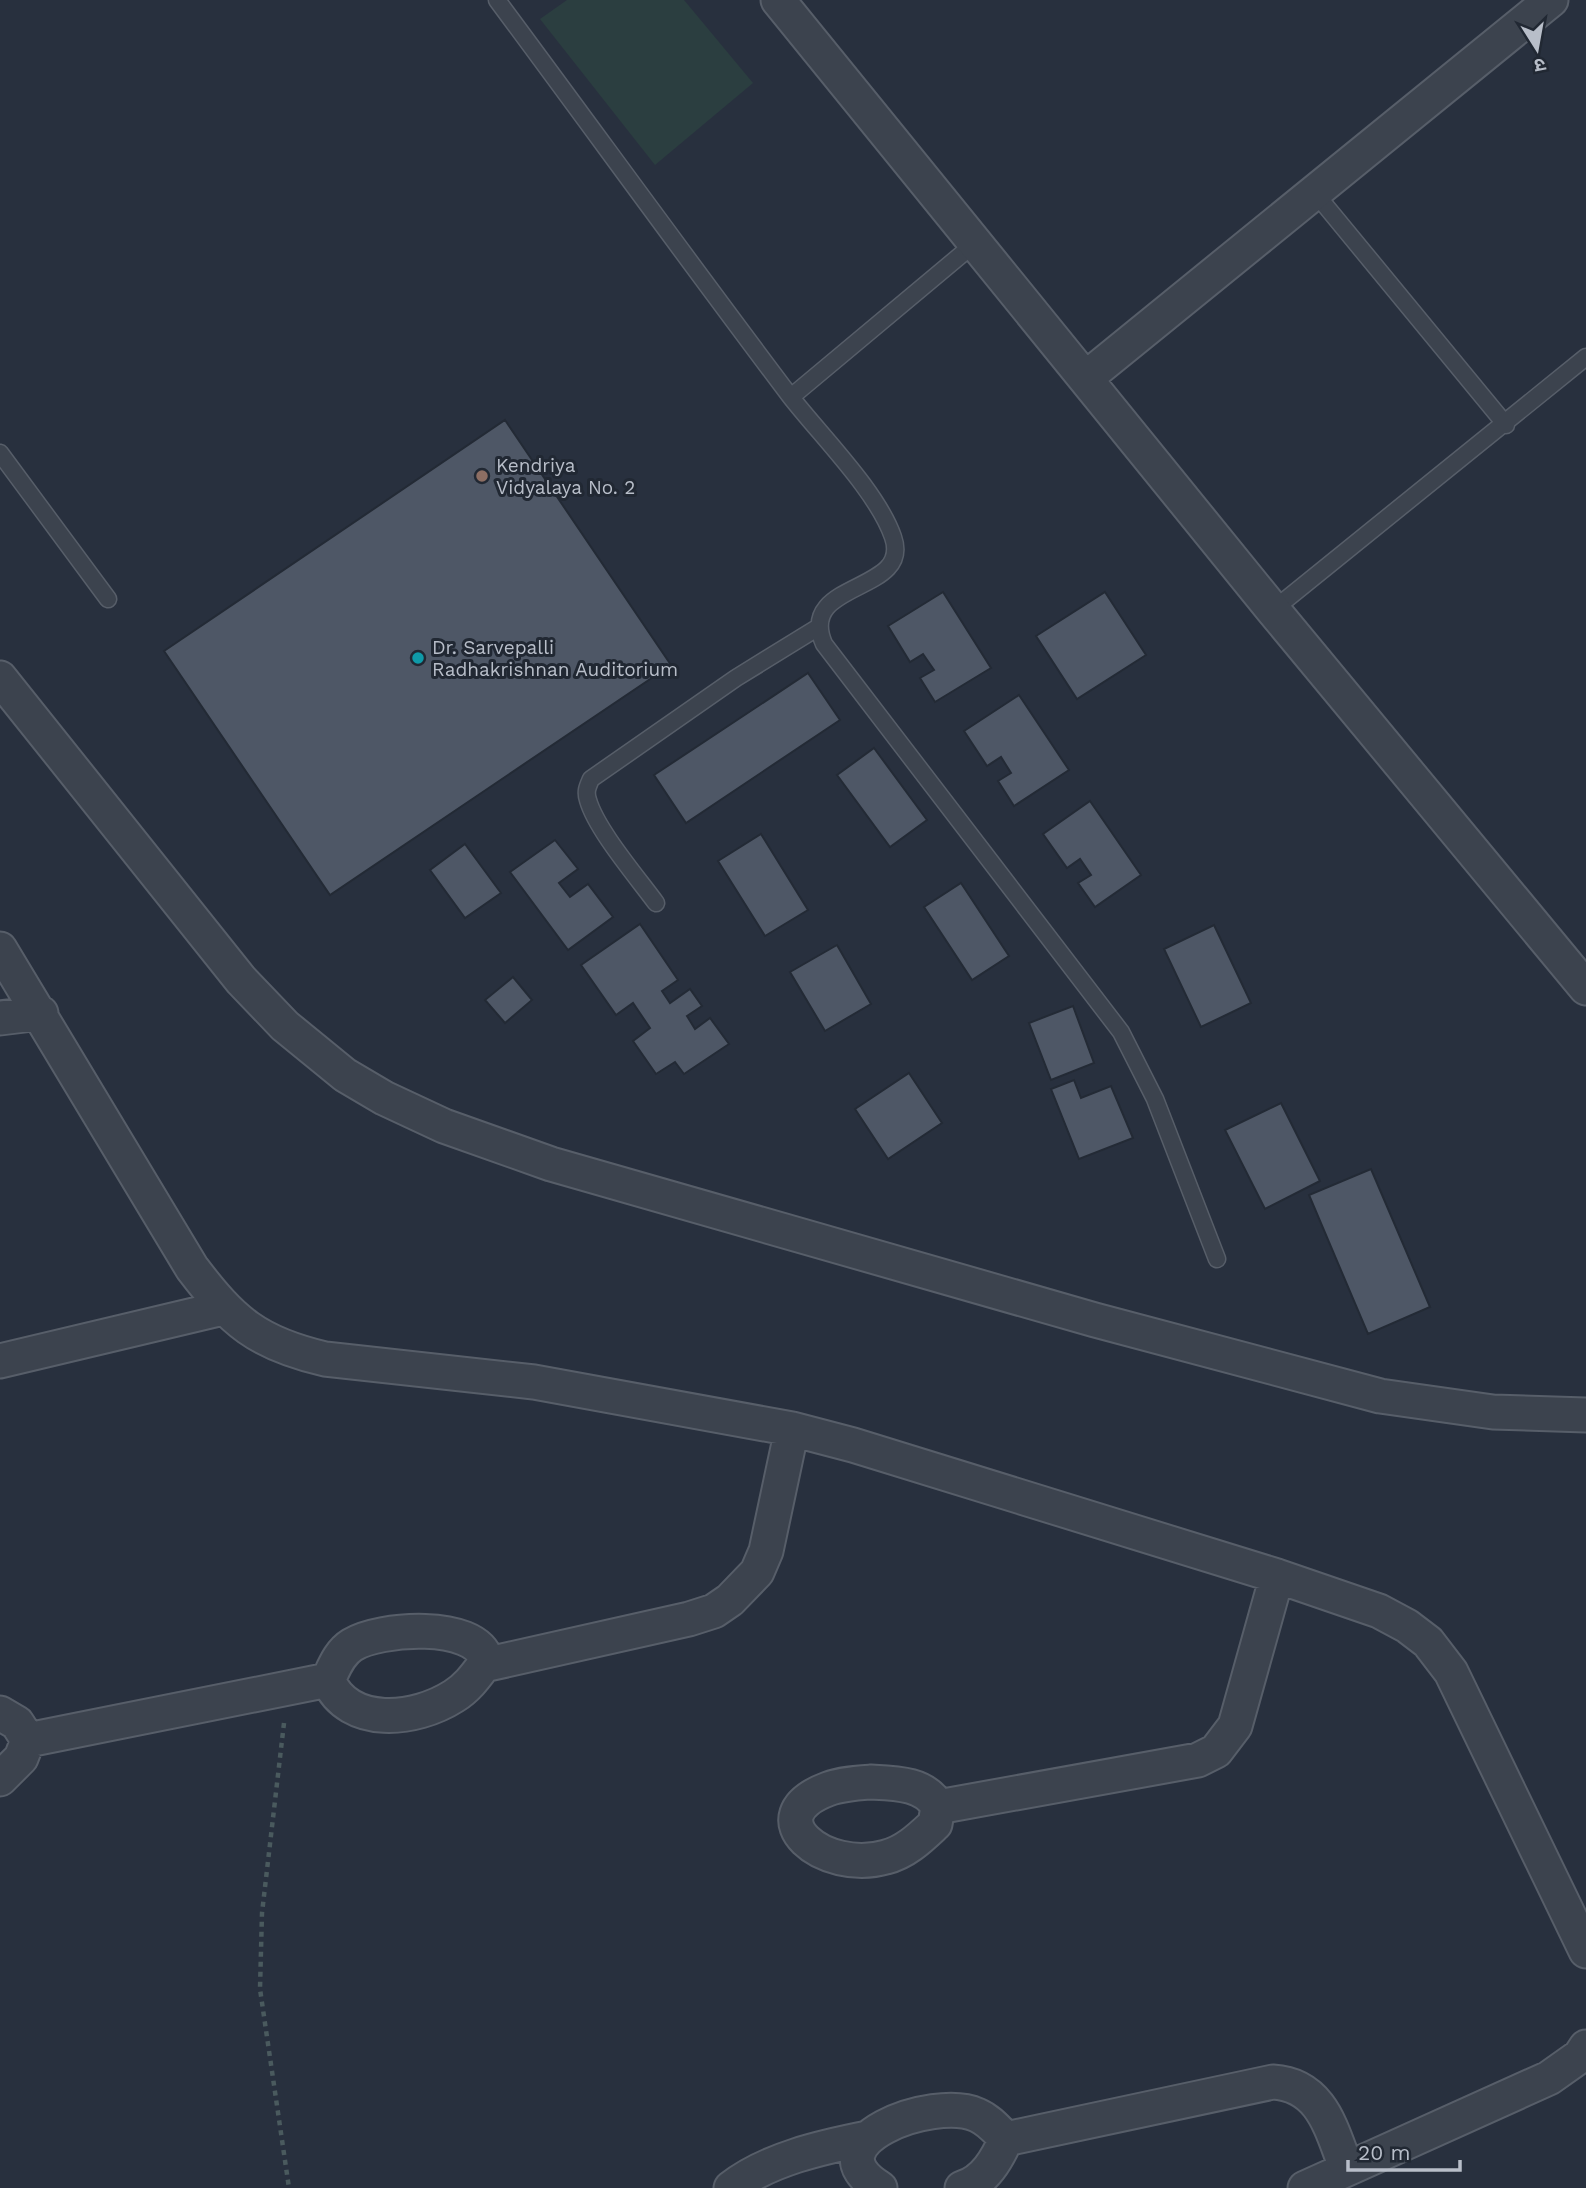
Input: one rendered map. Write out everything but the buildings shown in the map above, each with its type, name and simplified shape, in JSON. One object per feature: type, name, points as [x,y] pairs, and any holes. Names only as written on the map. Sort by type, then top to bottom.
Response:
[{"type":"street","points":[[778,0],[1273,610],[1586,988]]},
{"type":"street","points":[[1086,378],[1551,0]]},
{"type":"street","points":[[0,678],[241,980],[320,1057],[384,1098],[444,1126],[551,1164],[1081,1317],[1380,1396],[1493,1412],[1586,1415]]},
{"type":"street","points":[[0,949],[41,1013],[192,1268],[223,1308],[268,1341],[292,1351],[325,1359],[534,1382],[792,1429],[1277,1576],[1379,1611],[1407,1626],[1428,1643],[1451,1672],[1586,1951]]},
{"type":"street","points":[[0,1017],[41,1013]]},
{"type":"street","points":[[0,1361],[223,1308]]},
{"type":"street","points":[[484,1665],[689,1619],[714,1611],[730,1601],[757,1572],[766,1551],[792,1429]]},
{"type":"street","points":[[938,1807],[1198,1760],[1216,1751],[1235,1726],[1277,1576]]},
{"type":"street","points":[[28,1740],[328,1680],[341,1655],[352,1645],[390,1633],[437,1632],[460,1637],[480,1647],[486,1659],[469,1685],[452,1698],[431,1707],[394,1715],[373,1715],[345,1705],[335,1696],[328,1680]]},
{"type":"street","points":[[0,1713],[17,1723],[28,1740]]},
{"type":"street","points":[[0,1779],[21,1758],[28,1740]]},
{"type":"street","points":[[1305,2188],[1346,2167],[1549,2078],[1580,2056],[1586,2047]]},
{"type":"street","points":[[1006,2139],[1273,2082],[1292,2083],[1316,2102],[1346,2167]]},
{"type":"street","points":[[880,2188],[868,2181],[858,2160],[861,2147],[874,2131],[898,2118],[953,2110],[975,2113],[986,2119],[1006,2139]]},
{"type":"street","points":[[731,2188],[756,2173],[783,2162],[868,2138]]},
{"type":"street","points":[[962,2188],[984,2175],[999,2156],[1006,2139]]},
{"type":"lane","points":[[497,0],[791,397],[883,515],[894,539],[895,556],[888,568],[831,603],[820,614],[817,628],[824,644],[1121,1032],[1155,1099],[1217,1259]]},
{"type":"lane","points":[[1315,193],[1506,425]]},
{"type":"lane","points":[[791,397],[974,244]]},
{"type":"lane","points":[[1273,610],[1506,425],[1586,357]]},
{"type":"lane","points":[[0,453],[108,599]]},
{"type":"lane","points":[[656,903],[619,852],[588,802],[586,790],[591,779],[690,709],[817,628]]},
{"type":"path","points":[[288,1689],[262,1913],[260,1989],[289,2188]]},
{"type":"shaded area","points":[[567,0],[684,0],[753,83],[655,165],[540,19]]},
{"type":"place","name":"Kendriya Vidyalaya No. 2","points":[[482,476]]},
{"type":"place","name":"Dr. Sarvepalli Radhakrishnan Auditorium","points":[[418,658]]}]
